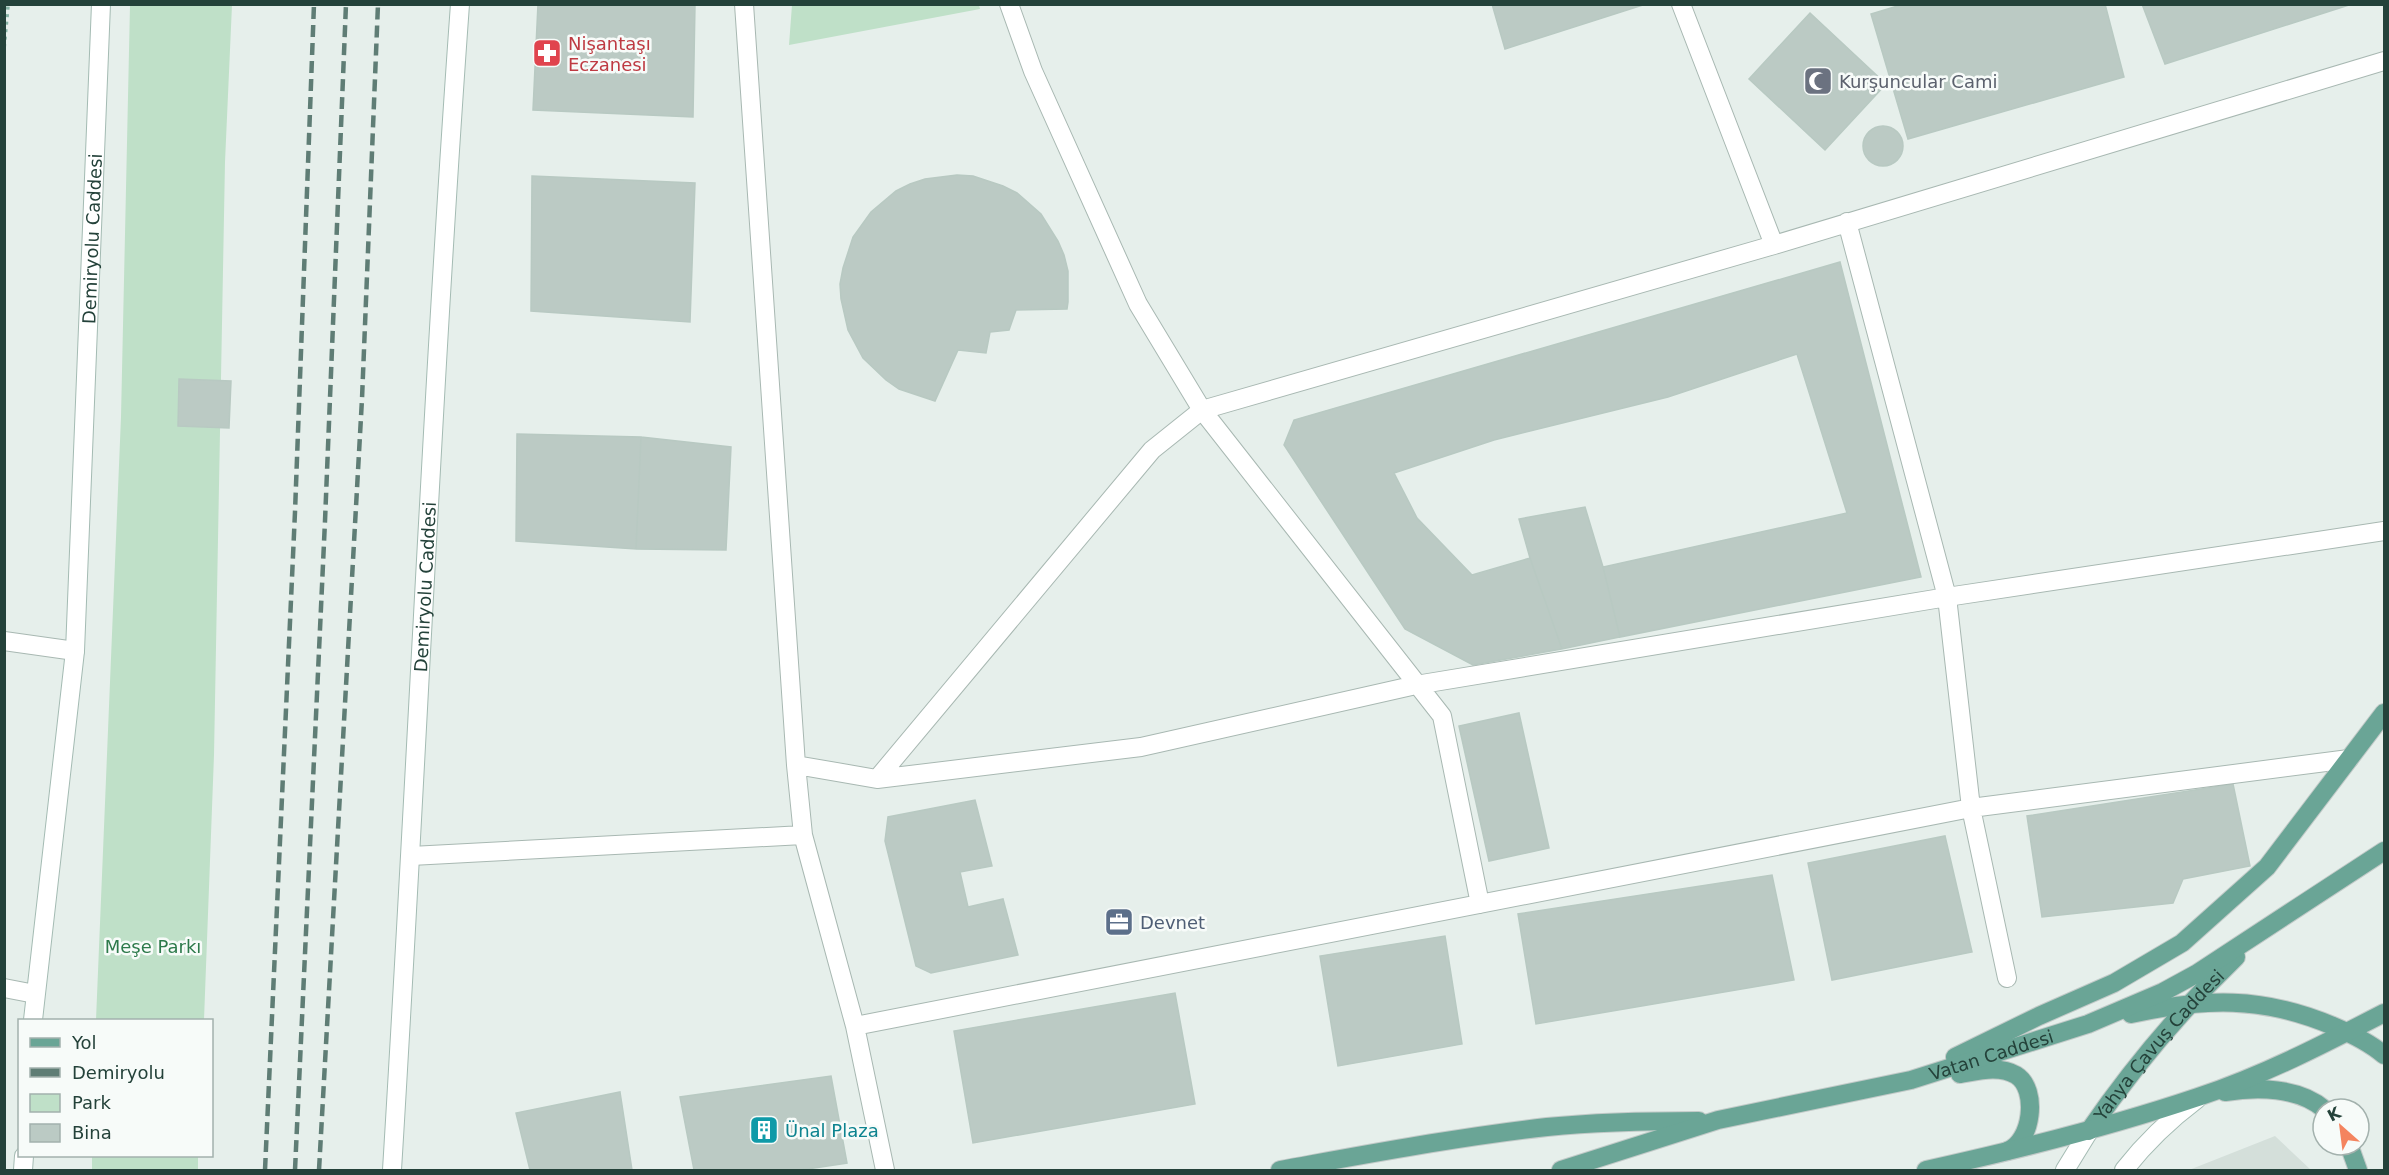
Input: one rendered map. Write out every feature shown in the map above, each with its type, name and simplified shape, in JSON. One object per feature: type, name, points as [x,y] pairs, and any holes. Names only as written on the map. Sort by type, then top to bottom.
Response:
[{"type":"main road","points":[[1911,1080],[2039,1016],[2114,983],[2182,943],[2267,867],[2385,713]]},
{"type":"main road","name":"Vatan Caddesi","points":[[1561,1170],[1718,1120],[1911,1080],[2088,1024],[2163,992],[2196,974],[2385,851]]},
{"type":"main road","name":"Yahya Çavuş Caddesi","points":[[2089,1131],[2139,1060],[2189,1004],[2265,929]]},
{"type":"main road","points":[[2088,1024],[2189,1004],[2230,1002],[2267,1005],[2304,1014],[2347,1032],[2371,1043],[2385,1055]]},
{"type":"main road","points":[[1926,1170],[2089,1131],[2200,1097],[2274,1067],[2385,1013]]},
{"type":"main road","points":[[1911,1080],[1997,1069],[2017,1075],[2026,1088],[2031,1104],[2027,1129],[2013,1149],[1983,1157]]},
{"type":"main road","points":[[2200,1097],[2240,1090],[2291,1092],[2311,1100]]},
{"type":"main road","points":[[1280,1170],[1470,1137],[1549,1127],[1623,1122],[1718,1120]]},
{"type":"street","name":"Demiryolu Caddesi","points":[[33,1019],[75,651],[101,4]]},
{"type":"street","name":"Demiryolu Caddesi","points":[[392,1170],[446,199],[460,4]]},
{"type":"street","points":[[744,4],[796,765],[803,835],[855,1026],[885,1170]]},
{"type":"street","points":[[1010,4],[1033,71],[1138,304],[1202,411],[1442,716],[1480,904]]},
{"type":"street","points":[[1681,4],[1774,245]]},
{"type":"street","points":[[877,779],[1152,450],[1202,411],[1774,245],[2385,61]]},
{"type":"street","points":[[1847,222],[1947,597],[1971,808],[2007,978]]},
{"type":"street","points":[[796,765],[877,779],[1141,747],[1416,685],[1947,597],[2385,531]]},
{"type":"street","points":[[4,641],[75,651]]},
{"type":"street","points":[[855,1026],[1971,808],[2349,759]]},
{"type":"street","points":[[411,856],[803,835]]},
{"type":"street","points":[[4,988],[35,994]]},
{"type":"street","points":[[2124,1170],[2163,1125],[2200,1097]]},
{"type":"street","name":"Yahya Çavuş Caddesi","points":[[2065,1170],[2089,1131]]},
{"type":"path","points":[[4,47],[8,4]]},
{"type":"shaded area","points":[[2275,1136],[2311,1170],[2189,1170]]},
{"type":"green space","name":"Meşe Parkı","points":[[130,5],[232,5],[225,162],[214,755],[204,1019],[96,1019],[121,417]]},
{"type":"green space","points":[[792,5],[979,5],[980,9],[789,45]]},
{"type":"green space","points":[[92,1157],[198,1157],[198,1170],[92,1170]]},
{"type":"building","points":[[538,4],[695,4],[693,117],[533,110]]},
{"type":"building","points":[[1492,4],[1643,4],[1643,5],[1505,49]]},
{"type":"building","points":[[1904,4],[2105,4],[2124,77],[1908,139],[1871,14]]},
{"type":"building","points":[[2142,4],[2352,4],[2165,64]]},
{"type":"building","name":"Kurşuncular Cami","points":[[1810,13],[1886,84],[1825,150],[1749,79]]},
{"type":"building","points":[[1883,126],[1897,132],[1903,146],[1897,160],[1883,166],[1869,160],[1863,146],[1869,132]]},
{"type":"building","points":[[957,175],[973,176],[1003,186],[1017,193],[1041,214],[1064,255],[1068,271],[1068,302],[1067,309],[1016,310],[1009,330],[990,332],[986,353],[958,350],[935,401],[899,389],[863,358],[848,330],[840,284],[853,237],[871,212],[896,191],[910,184],[925,179]]},
{"type":"building","points":[[532,176],[695,183],[690,322],[531,311]]},
{"type":"building","points":[[1840,262],[1921,577],[1620,637],[1603,567],[1847,513],[1797,354],[1668,397],[1494,440],[1394,473],[1417,518],[1472,575],[1530,558],[1562,649],[1473,665],[1405,629],[1284,445],[1294,420]]},
{"type":"building","points":[[179,379],[231,381],[229,428],[178,426]]},
{"type":"building","points":[[517,434],[641,437],[636,549],[516,541]]},
{"type":"building","points":[[641,437],[731,447],[726,550],[636,549]]},
{"type":"building","points":[[1585,507],[1620,637],[1562,649],[1530,558],[1519,519]]},
{"type":"building","points":[[1519,713],[1549,848],[1489,861],[1459,726]]},
{"type":"building","points":[[2233,784],[2250,866],[2183,879],[2173,903],[2042,917],[2027,816]]},
{"type":"building","points":[[975,800],[992,866],[960,872],[968,907],[1003,899],[1018,955],[931,973],[916,966],[885,841],[888,817]]},
{"type":"building","points":[[1945,836],[1972,952],[1832,980],[1808,863]]},
{"type":"building","points":[[1772,875],[1794,980],[1536,1024],[1518,914]]},
{"type":"building","points":[[1445,936],[1462,1044],[1338,1066],[1320,956]]},
{"type":"building","points":[[1175,993],[1195,1104],[973,1143],[954,1031]]},
{"type":"building","name":"Ünal Plaza","points":[[831,1076],[847,1163],[801,1170],[694,1170],[680,1097]]},
{"type":"building","points":[[620,1092],[632,1170],[530,1170],[516,1113]]},
{"type":"railway","points":[[265,1170],[295,512],[314,4]]},
{"type":"railway","points":[[295,1170],[346,4]]},
{"type":"railway","points":[[319,1170],[362,399],[378,4]]},
{"type":"place","name":"Nişantaşı Eczanesi","points":[[547,53]]},
{"type":"place","name":"Kurşuncular Cami","points":[[1818,81]]},
{"type":"place","name":"Devnet","points":[[1119,922]]},
{"type":"place","name":"Ünal Plaza","points":[[764,1130]]}]
